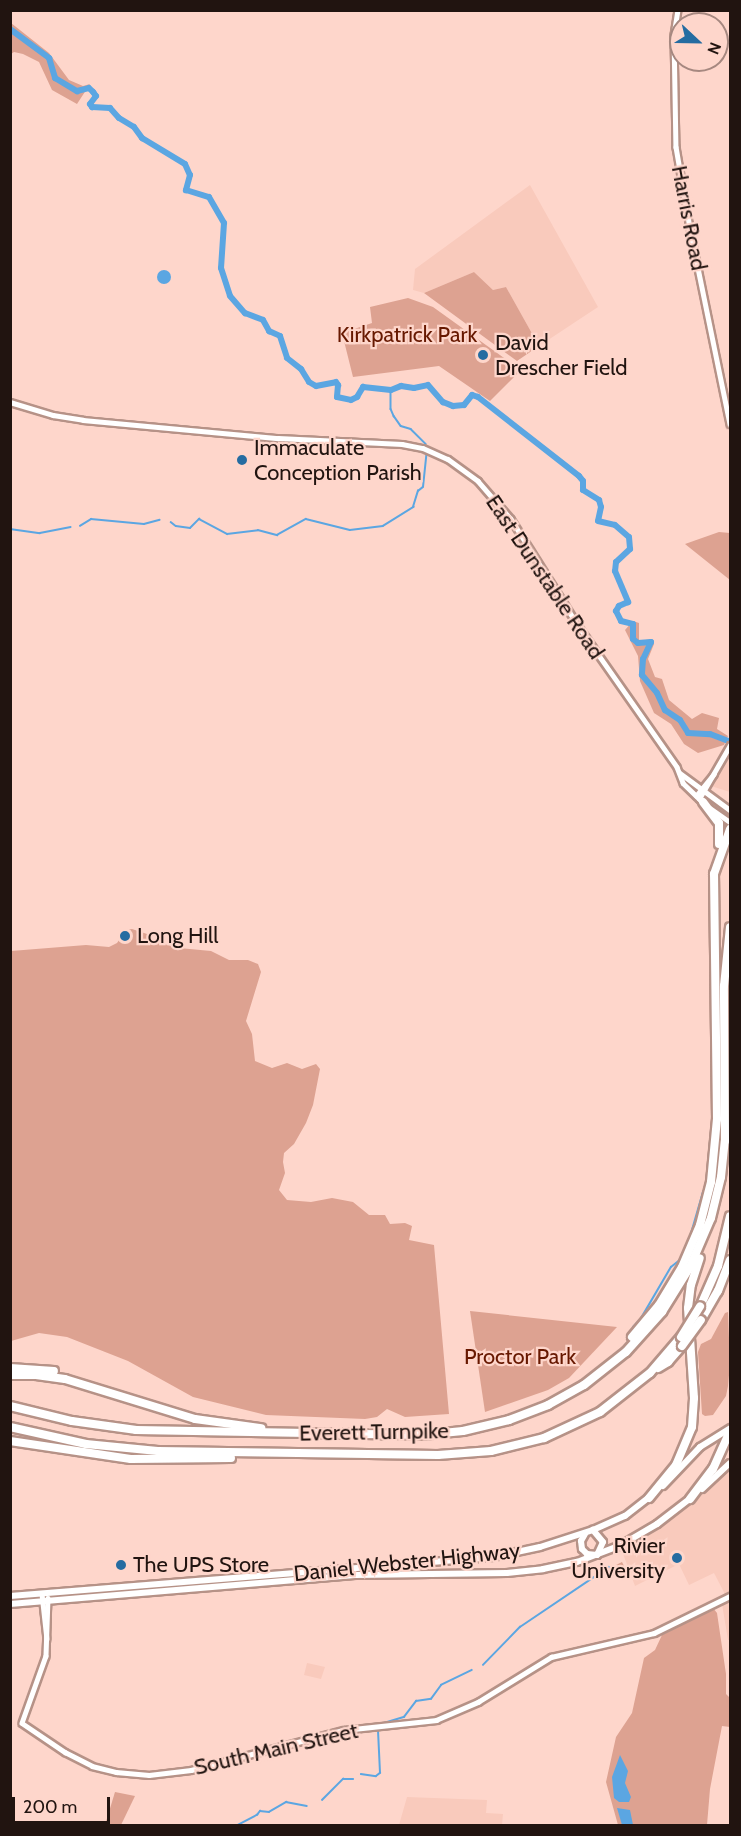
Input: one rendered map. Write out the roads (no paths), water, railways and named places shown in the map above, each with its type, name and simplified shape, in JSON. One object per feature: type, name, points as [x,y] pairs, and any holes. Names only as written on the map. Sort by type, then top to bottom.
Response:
[{"type":"highway","points":[[558,1400],[610,1360],[649,1319],[682,1267],[703,1214],[714,1166],[717,1131],[715,867],[720,829],[716,819],[699,799]]},
{"type":"highway","points":[[715,867],[730,829]]},
{"type":"highway","name":"Everett Turnpike","points":[[10,1406],[60,1419],[142,1431],[410,1435],[451,1432],[504,1422],[558,1400],[613,1363],[658,1317],[693,1262],[717,1194],[725,1135],[724,980],[730,927]]},
{"type":"highway","points":[[649,1498],[678,1462],[692,1427],[694,1398],[688,1300],[717,1194]]},
{"type":"highway","name":"Everett Turnpike","points":[[10,1427],[69,1441],[128,1449],[331,1454],[456,1454],[514,1447],[583,1422],[613,1404],[650,1373],[681,1337],[700,1307],[716,1272],[730,1216]]},
{"type":"highway","points":[[650,1373],[668,1362],[701,1320],[718,1292],[730,1260]]},
{"type":"highway","points":[[10,1368],[32,1368],[64,1373],[133,1400]]},
{"type":"highway","points":[[10,1375],[59,1377],[201,1421],[292,1433]]},
{"type":"highway","points":[[10,1402],[60,1419]]},
{"type":"highway","points":[[690,1499],[711,1472],[730,1429]]},
{"type":"highway","points":[[10,1441],[101,1456],[143,1460],[331,1454]]},
{"type":"main road","name":"Daniel Webster Highway","points":[[10,1604],[45,1598],[469,1560],[522,1551],[585,1533],[625,1516],[649,1498],[700,1447],[730,1429]]},
{"type":"main road","name":"Daniel Webster Highway","points":[[10,1596],[45,1598],[355,1575],[525,1572],[560,1566],[597,1555],[642,1534],[690,1499],[730,1463]]},
{"type":"main road","points":[[585,1533],[581,1541],[582,1549],[597,1555],[603,1542],[593,1530]]},
{"type":"street","name":"Harris Road","points":[[678,10],[675,35],[676,147],[691,234],[730,424]]},
{"type":"street","name":"East Dunstable Road","points":[[10,402],[53,415],[83,420],[278,438],[402,444],[423,448],[448,459],[478,481],[511,519],[577,624],[680,773],[684,784],[699,799],[730,822]]},
{"type":"street","points":[[699,799],[730,745]]},
{"type":"street","name":"East Dunstable Road","points":[[680,773],[730,810]]},
{"type":"street","name":"South Main Street","points":[[45,1598],[47,1639],[45,1663],[22,1723],[69,1755],[102,1769],[134,1775],[179,1772],[344,1730],[436,1720],[478,1702],[550,1657],[654,1633],[730,1596]]},
{"type":"water","points":[[161,270],[167,270],[171,277],[167,284],[161,284],[157,280],[157,274]]},
{"type":"water","points":[[620,1755],[628,1771],[625,1783],[631,1797],[629,1802],[619,1802],[614,1798],[612,1777]]},
{"type":"water","points":[[617,1808],[630,1810],[633,1825],[622,1825]]},
{"type":"waterway","points":[[10,29],[49,58],[55,78],[77,91],[89,88],[96,96],[90,104],[92,107],[110,108],[119,118],[134,127],[142,138],[185,164],[190,175],[186,190],[209,197],[224,223],[221,268],[230,296],[245,313],[263,320],[269,331],[280,336],[287,358],[301,369],[309,382],[316,386],[336,382],[337,397],[351,400],[357,397],[363,387],[391,390],[401,386],[414,388],[428,385],[443,402],[453,406],[464,405],[472,395],[478,397],[579,476],[583,481],[583,490],[599,500],[601,507],[598,521],[615,525],[629,537],[630,549],[616,562],[615,571],[628,602],[619,606],[616,611],[621,621],[633,624],[633,639],[638,643],[651,642],[643,659],[642,675],[657,693],[665,710],[680,720],[688,733],[710,734],[728,741]]},
{"type":"waterway","points":[[391,390],[391,409],[394,416],[401,426],[411,429],[426,444]]},
{"type":"waterway","points":[[171,522],[176,526],[190,528],[199,519],[227,534],[258,530],[277,535],[306,519],[350,530],[383,526],[413,507],[418,491],[423,487],[426,456]]},
{"type":"waterway","points":[[80,526],[91,519],[144,524],[159,520]]},
{"type":"waterway","points":[[10,529],[40,533],[70,527]]},
{"type":"waterway","points":[[690,1237],[703,1192]]},
{"type":"waterway","points":[[633,1327],[640,1320],[671,1267],[680,1260],[685,1249]]},
{"type":"waterway","points":[[483,1665],[520,1627],[609,1567]]},
{"type":"waterway","points":[[384,1723],[404,1717],[416,1701],[431,1699],[441,1685],[472,1670]]},
{"type":"waterway","points":[[361,1774],[376,1776],[380,1773],[378,1731]]},
{"type":"waterway","points":[[322,1800],[343,1779],[353,1779]]},
{"type":"waterway","points":[[236,1826],[257,1815],[260,1811],[269,1812],[286,1802],[307,1806]]},
{"type":"place","name":"David Drescher Field","points":[[483,355]]},
{"type":"place","name":"Immaculate Conception Parish","points":[[242,460]]},
{"type":"place","name":"Long Hill","points":[[125,936]]},
{"type":"place","name":"Rivier University","points":[[677,1558]]},
{"type":"place","name":"The UPS Store","points":[[121,1565]]},
{"type":"park label","name":"Kirkpatrick Park","points":[[407,335]]},
{"type":"park label","name":"Proctor Park","points":[[520,1357]]}]
